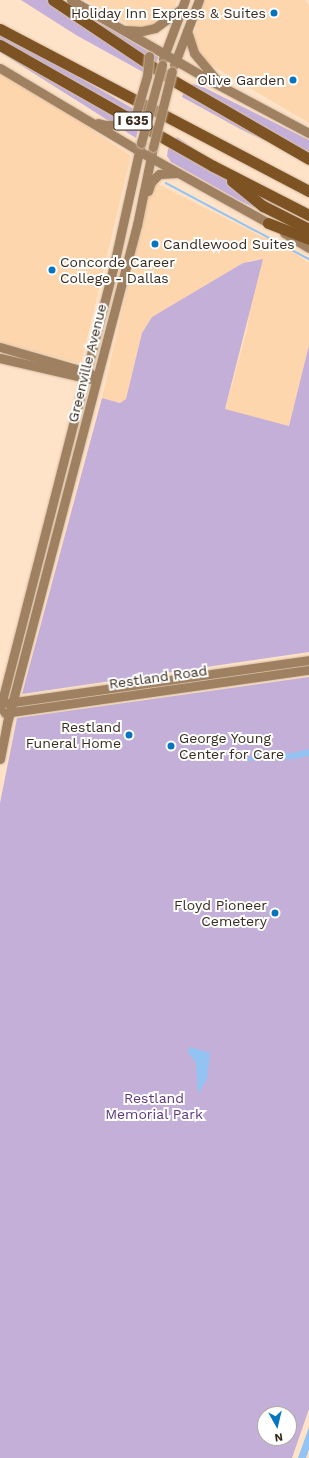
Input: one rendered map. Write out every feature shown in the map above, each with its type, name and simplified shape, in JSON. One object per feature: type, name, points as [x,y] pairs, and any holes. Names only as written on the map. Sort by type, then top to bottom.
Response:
[{"type":"highway","points":[[52,0],[193,92],[309,159]]},
{"type":"highway","points":[[0,29],[309,191]]},
{"type":"highway","name":"I 635","points":[[0,45],[213,166],[309,215]]},
{"type":"highway","points":[[193,92],[309,151]]},
{"type":"highway","points":[[213,166],[263,206],[309,230]]},
{"type":"highway","points":[[268,223],[309,239]]},
{"type":"main road","points":[[71,0],[175,61],[309,133]]},
{"type":"main road","name":"Greenville Avenue","points":[[0,758],[10,712],[98,378],[141,205],[153,147],[172,71],[199,0]]},
{"type":"main road","points":[[123,30],[142,31],[155,28],[184,4]]},
{"type":"main road","name":"Greenville Avenue","points":[[0,705],[109,282],[140,147],[164,54],[184,4]]},
{"type":"main road","points":[[187,31],[194,53],[221,86]]},
{"type":"main road","points":[[88,119],[105,125],[126,124],[136,114],[147,76],[149,56],[144,43]]},
{"type":"main road","points":[[0,68],[140,147],[151,157],[183,174],[309,248]]},
{"type":"main road","points":[[141,205],[151,182],[159,174],[183,174]]},
{"type":"main road","points":[[109,282],[121,285]]},
{"type":"main road","points":[[0,347],[85,375]]},
{"type":"main road","points":[[0,358],[98,378]]},
{"type":"main road","points":[[48,521],[59,524]]},
{"type":"main road","name":"Restland Road","points":[[0,705],[309,660]]},
{"type":"main road","name":"Restland Road","points":[[0,714],[309,670]]},
{"type":"shaded area","points":[[85,0],[177,0],[169,21],[143,33]]},
{"type":"shaded area","points":[[205,0],[305,0],[309,5],[309,123],[201,59],[193,37]]},
{"type":"shaded area","points":[[0,68],[131,156],[81,364],[0,342]]},
{"type":"shaded area","points":[[152,181],[261,236],[282,244],[309,263],[309,345],[289,426],[225,410],[247,329],[258,259],[243,263],[152,317],[142,333],[126,399],[120,403],[102,398]]},
{"type":"green space","points":[[21,0],[61,0],[158,57],[152,77],[76,35]]},
{"type":"green space","points":[[0,31],[142,114],[136,138],[0,52]]},
{"type":"green space","points":[[192,84],[201,86],[309,140],[309,161],[242,130],[182,97],[186,86]]},
{"type":"green space","points":[[177,137],[286,212],[294,226],[240,201],[171,162],[167,156],[168,149]]},
{"type":"green space","points":[[263,259],[225,409],[289,426],[309,345],[309,652],[22,694],[102,398],[120,403],[126,399],[142,333],[152,317],[243,263]]},
{"type":"green space","name":"Restland Memorial Park","points":[[309,677],[309,1409],[297,1444],[297,1406],[257,1406],[257,1446],[296,1446],[292,1458],[0,1458],[0,803],[17,718]]},
{"type":"water","points":[[309,749],[309,756],[293,759],[244,761],[257,753],[293,753]]},
{"type":"water","points":[[190,1047],[210,1053],[207,1079],[198,1094],[196,1063],[188,1052]]},
{"type":"water","points":[[309,1427],[309,1449],[306,1458],[298,1458]]},
{"type":"waterway","points":[[166,183],[309,259]]},
{"type":"place","name":"Holiday Inn Express & Suites","points":[[274,13]]},
{"type":"place","name":"Olive Garden","points":[[293,80]]},
{"type":"place","name":"Candlewood Suites","points":[[155,244]]},
{"type":"place","name":"Concorde Career College - Dallas","points":[[52,270]]},
{"type":"place","name":"Restland Funeral Home","points":[[129,735]]},
{"type":"place","name":"George Young Center for Care","points":[[171,746]]},
{"type":"place","name":"Floyd Pioneer Cemetery","points":[[275,913]]}]
